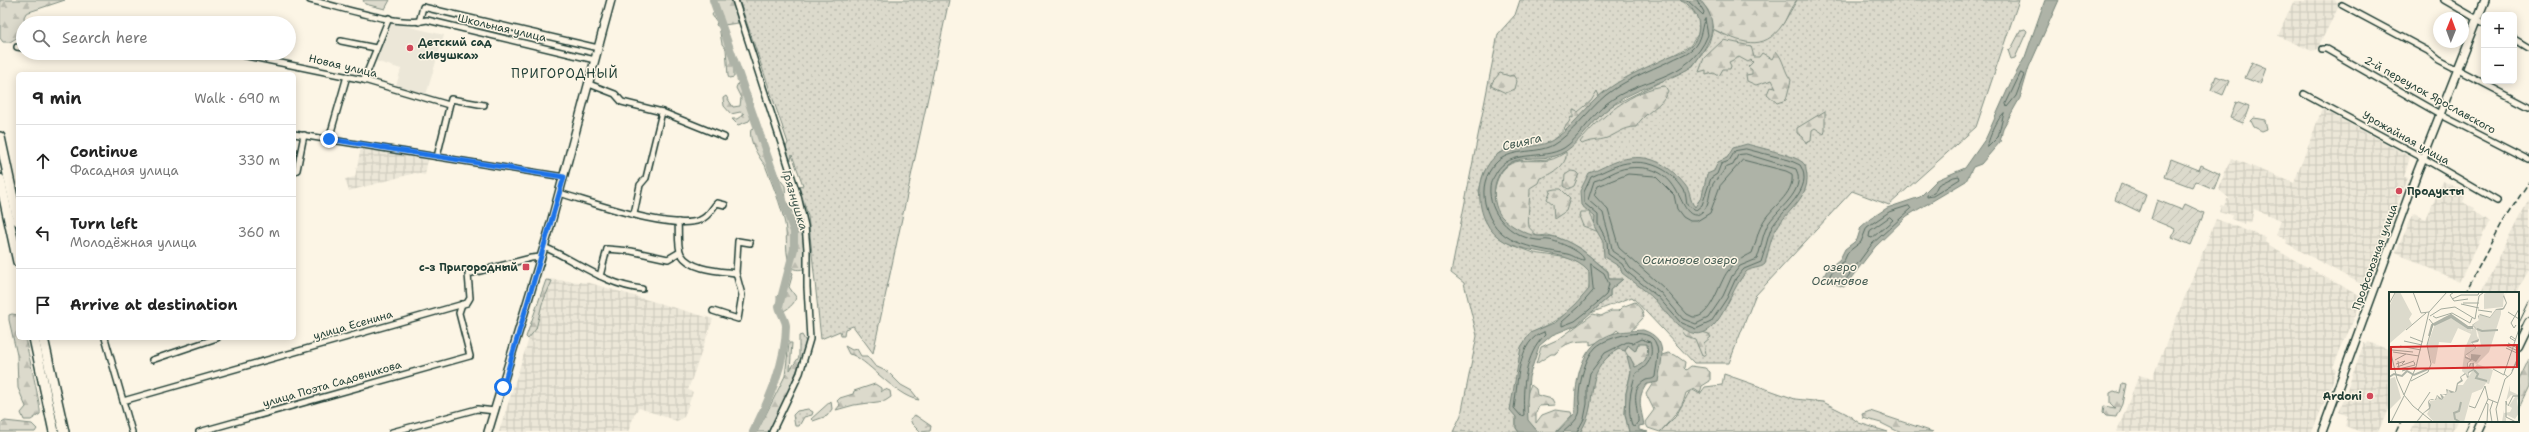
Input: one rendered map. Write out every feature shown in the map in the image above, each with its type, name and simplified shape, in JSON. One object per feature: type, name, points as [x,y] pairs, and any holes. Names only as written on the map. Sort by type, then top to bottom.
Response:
[{"type":"highway","points":[[0,137],[16,212]]},
{"type":"highway","points":[[0,179],[16,253]]},
{"type":"highway","points":[[34,340],[54,432]]},
{"type":"highway","points":[[44,340],[64,432]]},
{"type":"main road","points":[[2519,344],[2529,323]]},
{"type":"main road","points":[[2477,432],[2482,422]]},
{"type":"street","name":"Школьная улица","points":[[310,0],[389,18],[419,22],[427,20],[595,60]]},
{"type":"street","points":[[488,432],[560,194],[611,0]]},
{"type":"street","points":[[735,0],[798,196],[805,226],[808,249],[809,346],[800,373],[772,432]]},
{"type":"street","points":[[2444,0],[2481,21]]},
{"type":"street","name":"Профсоюзная улица","points":[[2483,12],[2485,0]]},
{"type":"street","points":[[2342,5],[2529,107]]},
{"type":"street","points":[[419,22],[423,6],[598,48]]},
{"type":"street","points":[[364,80],[389,18]]},
{"type":"street","name":"Профсоюзная улица","points":[[2322,432],[2423,158],[2459,69],[2481,21]]},
{"type":"street","points":[[341,41],[376,48]]},
{"type":"street","points":[[2517,42],[2529,48]]},
{"type":"street","name":"2-й переулок Ярославского","points":[[2322,49],[2326,49],[2529,160]]},
{"type":"street","name":"Новая улица","points":[[267,60],[364,80],[449,105]]},
{"type":"street","points":[[329,139],[347,76]]},
{"type":"street","points":[[589,84],[615,94],[622,102],[662,112],[724,138]]},
{"type":"street","name":"Урожайная улица","points":[[2304,94],[2423,158],[2497,201]]},
{"type":"street","points":[[437,157],[451,99],[484,105]]},
{"type":"street","points":[[634,214],[640,184],[646,178],[662,112]]},
{"type":"street","points":[[296,134],[564,177]]},
{"type":"street","points":[[296,171],[298,170],[304,136]]},
{"type":"street","points":[[560,194],[634,214],[678,222],[700,220],[711,213],[717,203],[725,205]]},
{"type":"street","points":[[678,222],[680,252],[684,258],[701,267],[736,273]]},
{"type":"street","points":[[713,311],[738,319],[742,295],[736,273],[738,241],[750,243]]},
{"type":"street","points":[[544,247],[600,276],[626,287],[642,289]]},
{"type":"street","points":[[600,276],[607,249],[631,251],[668,259],[680,252]]},
{"type":"street","points":[[462,304],[467,303],[470,298],[468,274],[531,258],[541,258]]},
{"type":"street","name":"улица Поэта Садовникова","points":[[200,432],[470,356],[459,313],[462,304]]},
{"type":"street","name":"улица Есенина","points":[[123,401],[462,304]]},
{"type":"street","points":[[106,340],[132,432]]},
{"type":"street","points":[[152,360],[211,340]]},
{"type":"street","points":[[392,432],[473,410],[495,411]]},
{"type":"shaded area","points":[[2294,0],[2335,0],[2339,6],[2317,49],[2312,51],[2278,36]]},
{"type":"shaded area","name":"Детский сад «Ивушка»","points":[[389,22],[444,35],[426,95],[396,86],[401,69],[375,61]]},
{"type":"shaded area","points":[[2322,109],[2410,157],[2404,177],[2407,178],[2368,288],[2286,243],[2287,240],[2276,235],[2281,220],[2254,209],[2251,223],[2246,221],[2245,224],[2231,219],[2232,215],[2219,211],[2221,205],[2224,206],[2227,199],[2230,199],[2218,189],[2231,158],[2294,183]]},
{"type":"shaded area","points":[[361,147],[428,159],[425,175],[415,173],[349,191],[345,179],[355,177]]},
{"type":"shaded area","points":[[2443,181],[2461,190],[2459,194],[2465,197],[2463,202],[2475,208],[2474,211],[2489,222],[2459,282],[2396,252],[2414,213],[2426,219]]},
{"type":"shaded area","points":[[2529,199],[2529,268],[2517,292],[2482,292]]},
{"type":"shaded area","points":[[2216,219],[2266,238],[2265,242],[2271,247],[2363,298],[2333,367],[2336,369],[2332,383],[2312,432],[2117,432],[2139,375],[2152,379]]},
{"type":"shaded area","points":[[548,279],[590,283],[713,319],[688,390],[693,392],[684,417],[677,421],[639,408],[635,413],[628,432],[499,432]]},
{"type":"shaded area","points":[[2368,342],[2389,350],[2389,407],[2378,432],[2361,432],[2345,426],[2348,416],[2339,412],[2364,343],[2367,344]]},
{"type":"shaded area","points":[[2416,422],[2457,422],[2452,432],[2411,432]]},
{"type":"green space","points":[[0,0],[65,0],[26,13],[24,16],[16,16],[16,38],[10,42],[3,42],[0,38]]},
{"type":"green space","points":[[363,0],[390,0],[385,9],[365,4]]},
{"type":"green space","points":[[712,0],[733,0],[738,23],[724,25],[737,62],[734,68],[734,77],[729,78],[728,76],[726,49],[722,44],[719,27],[716,25],[717,22],[712,15],[715,10]]},
{"type":"green space","points":[[739,0],[949,0],[873,353],[853,326],[845,329],[844,336],[841,336],[840,331],[821,339],[808,216],[799,186],[803,185],[792,155],[791,160],[789,159],[786,147],[788,143]]},
{"type":"green space","points":[[1520,0],[1680,0],[1692,10],[1699,20],[1698,34],[1690,46],[1604,92],[1552,141],[1540,146],[1509,149],[1499,153],[1484,172],[1479,191],[1485,220],[1508,243],[1534,253],[1569,258],[1583,265],[1589,272],[1589,288],[1586,295],[1580,302],[1564,315],[1531,333],[1516,417],[1516,428],[1519,432],[1453,432],[1461,415],[1477,336],[1464,283],[1451,273],[1498,34],[1515,15]]},
{"type":"green space","points":[[1700,0],[1797,0],[1783,24],[1775,33],[1767,39],[1751,43],[1733,38],[1713,29],[1708,10]]},
{"type":"green space","points":[[1797,0],[2019,0],[1976,127],[1889,205],[1852,191],[1755,296],[1729,363],[1694,363],[1632,297],[1591,313],[1610,296],[1610,290],[1622,280],[1609,279],[1608,271],[1581,249],[1559,238],[1548,235],[1538,236],[1517,228],[1495,203],[1494,186],[1503,168],[1514,161],[1549,159],[1609,107],[1693,66],[1709,43],[1713,29],[1724,35],[1783,24]]},
{"type":"green space","points":[[2025,29],[2027,31],[2015,58],[2011,59],[2008,50],[2011,49],[2021,30]]},
{"type":"green space","points":[[1723,40],[1751,46],[1754,57],[1759,57],[1762,53],[1772,59],[1776,51],[1781,58],[1791,80],[1786,100],[1777,103],[1767,94],[1770,87],[1776,88],[1772,80],[1756,85],[1747,81],[1746,75],[1752,74],[1752,70],[1748,67],[1753,62],[1751,60],[1748,62],[1739,57],[1729,62],[1731,66],[1730,69],[1723,69],[1719,76],[1714,73],[1706,75],[1706,70],[1699,72],[1704,58]]},
{"type":"green space","points":[[2252,62],[2266,68],[2260,84],[2245,78]]},
{"type":"green space","points":[[1500,73],[1509,76],[1513,75],[1517,81],[1515,89],[1506,93],[1491,86],[1493,81]]},
{"type":"green space","points":[[2216,76],[2229,81],[2223,95],[2211,90]]},
{"type":"green space","points":[[738,83],[743,83],[750,95],[754,112],[749,121],[738,125],[732,119],[737,119],[744,114],[740,112],[731,114],[724,106],[723,98],[726,96],[733,107],[740,106],[741,98],[736,88]]},
{"type":"green space","points":[[1665,86],[1668,91],[1665,97],[1639,122],[1636,127],[1624,129],[1604,139],[1582,144],[1580,142],[1596,124],[1618,106],[1641,92]]},
{"type":"green space","points":[[1597,91],[1600,98],[1566,130],[1564,128],[1571,117],[1573,118],[1573,110],[1578,112],[1591,101]]},
{"type":"green space","points":[[2236,102],[2249,107],[2243,123],[2230,118]]},
{"type":"green space","points":[[1825,111],[1824,134],[1815,128],[1812,130],[1811,141],[1806,143],[1803,137],[1797,133],[1797,128]]},
{"type":"green space","points":[[2254,118],[2265,120],[2267,129],[2262,131],[2254,127],[2251,121]]},
{"type":"green space","points":[[755,128],[768,149],[780,180],[785,186],[786,200],[792,212],[799,214],[800,216],[806,267],[803,269],[794,269],[791,267],[789,262],[786,229],[781,209],[765,165],[752,143],[750,133],[751,129]]},
{"type":"green space","points":[[1566,152],[1566,157],[1558,169],[1540,178],[1538,183],[1530,188],[1528,222],[1529,227],[1535,234],[1534,238],[1515,230],[1502,221],[1496,211],[1494,195],[1495,186],[1502,171],[1508,165],[1515,162],[1549,160]]},
{"type":"green space","points":[[2171,159],[2199,170],[2201,165],[2220,174],[2214,189],[2195,181],[2192,187],[2165,177]]},
{"type":"green space","points":[[1571,171],[1579,174],[1574,186],[1568,189],[1564,186],[1565,175]]},
{"type":"green space","points":[[2121,184],[2146,195],[2140,212],[2115,200]]},
{"type":"green space","points":[[1561,189],[1570,198],[1566,211],[1554,219],[1553,204],[1547,199],[1551,190]]},
{"type":"green space","points":[[2157,200],[2182,210],[2185,204],[2204,213],[2191,245],[2172,237],[2175,229],[2151,219]]},
{"type":"green space","points":[[1580,212],[1589,212],[1599,232],[1583,226],[1579,216]]},
{"type":"green space","points":[[789,270],[793,273],[789,287],[796,297],[794,302],[786,310],[781,312],[778,310],[777,296],[783,291],[784,276]]},
{"type":"green space","points":[[546,280],[552,281],[542,304],[536,329],[528,339],[526,337]]},
{"type":"green space","points":[[1635,302],[1641,309],[1644,317],[1628,334],[1621,334],[1617,330],[1607,339],[1590,345],[1590,341],[1570,343],[1562,347],[1555,354],[1551,354],[1536,364],[1541,347],[1559,339],[1593,314],[1601,316],[1611,311],[1618,311],[1622,307]]},
{"type":"green space","points":[[9,315],[16,315],[16,340],[25,340],[34,378],[40,414],[31,420],[24,420],[21,413],[26,407],[18,388],[17,355]]},
{"type":"green space","points":[[1684,327],[1709,334],[1711,337],[1704,343],[1706,354],[1702,356],[1695,339],[1685,336],[1681,331]]},
{"type":"green space","points":[[802,335],[806,342],[803,354],[785,399],[769,432],[757,432],[785,376],[789,343],[792,343],[790,370],[799,357],[799,336]]},
{"type":"green space","points":[[1638,344],[1647,344],[1647,356],[1642,364],[1635,367],[1625,351],[1628,345],[1635,351]]},
{"type":"green space","points":[[1628,345],[1631,372],[1626,393],[1625,414],[1629,432],[1580,432],[1590,407],[1593,383],[1601,363],[1612,353]]},
{"type":"green space","points":[[845,346],[852,350],[857,349],[861,356],[867,356],[875,366],[888,372],[901,385],[912,391],[919,400],[900,392],[856,356],[849,354]]},
{"type":"green space","points":[[1668,353],[1675,355],[1685,362],[1684,368],[1686,370],[1691,366],[1705,368],[1710,372],[1710,381],[1702,386],[1700,393],[1694,389],[1686,393],[1679,409],[1660,432],[1648,428],[1645,422],[1654,410],[1646,394],[1656,378],[1656,357]]},
{"type":"green space","points":[[2529,359],[2529,387],[2519,408],[2519,380]]},
{"type":"green space","points":[[1724,374],[1795,399],[1823,402],[1847,414],[1859,423],[1888,432],[1660,432],[1676,416],[1691,389],[1700,394],[1705,387],[1722,385]]},
{"type":"green space","points":[[2122,383],[2126,384],[2122,404],[2116,417],[2106,416],[2103,413],[2104,406],[2115,408],[2110,403],[2110,393],[2114,391],[2120,393]]},
{"type":"green space","points":[[875,384],[881,388],[881,392],[885,389],[890,391],[891,397],[885,401],[854,405],[836,410],[840,405],[837,401],[840,398],[853,394],[854,391]]},
{"type":"green space","points":[[1531,385],[1536,389],[1537,395],[1552,399],[1555,405],[1539,406],[1536,413],[1536,423],[1542,415],[1555,410],[1571,412],[1572,415],[1556,432],[1533,432],[1527,422],[1525,403],[1528,390]]},
{"type":"green space","points":[[831,401],[832,409],[827,416],[813,421],[811,419]]},
{"type":"green space","points":[[808,409],[813,412],[812,415],[804,417],[799,426],[795,426],[793,415],[797,411]]},
{"type":"green space","points":[[1870,411],[1933,432],[1899,432],[1881,423],[1863,418],[1862,414]]},
{"type":"green space","points":[[915,415],[931,426],[930,431],[920,432],[912,424],[910,419]]},
{"type":"green space","points":[[5,421],[32,424],[37,429],[35,432],[0,432],[0,424]]},
{"type":"water","name":"Свияга","points":[[1680,0],[1700,0],[1709,13],[1711,19],[1712,31],[1710,38],[1693,65],[1668,79],[1637,91],[1618,101],[1603,113],[1577,142],[1566,151],[1553,156],[1527,158],[1514,161],[1501,171],[1497,178],[1494,194],[1495,202],[1501,216],[1508,223],[1528,234],[1555,237],[1572,244],[1585,252],[1608,272],[1609,279],[1623,279],[1610,290],[1610,296],[1577,325],[1552,335],[1539,346],[1529,377],[1527,401],[1528,420],[1538,432],[1519,432],[1516,428],[1516,417],[1510,410],[1521,347],[1530,333],[1556,322],[1576,304],[1589,289],[1589,272],[1578,263],[1565,257],[1520,247],[1506,242],[1494,233],[1485,220],[1480,203],[1483,176],[1492,160],[1498,154],[1517,147],[1545,144],[1551,141],[1565,131],[1597,98],[1611,87],[1635,73],[1690,47],[1698,34],[1698,21],[1696,14],[1692,9]]},
{"type":"water","name":"озеро Осиновое","points":[[2045,0],[2059,0],[2029,67],[2020,98],[2003,128],[2000,142],[1981,164],[1973,167],[1966,181],[1907,216],[1875,247],[1844,287],[1826,281],[1824,276],[1827,270],[1840,259],[1845,249],[1857,240],[1861,227],[1870,219],[1887,208],[1920,197],[1937,180],[1965,168],[1986,138],[2010,84],[2025,57]]},
{"type":"water","name":"Осиновое озеро","points":[[1747,144],[1798,159],[1805,165],[1807,180],[1806,188],[1797,203],[1775,231],[1770,243],[1765,264],[1761,267],[1750,269],[1741,278],[1724,311],[1715,324],[1706,331],[1697,334],[1689,332],[1672,320],[1649,294],[1622,273],[1620,267],[1604,257],[1603,242],[1594,226],[1595,217],[1581,205],[1580,191],[1589,173],[1620,160],[1630,158],[1649,159],[1665,166],[1679,178],[1687,188],[1695,207],[1702,196],[1707,174],[1714,171],[1718,162],[1727,158],[1733,148]]},
{"type":"water","points":[[1643,330],[1652,334],[1657,339],[1662,351],[1658,382],[1647,384],[1641,394],[1640,399],[1644,425],[1639,426],[1639,430],[1648,432],[1629,432],[1625,414],[1626,393],[1631,372],[1627,356],[1630,357],[1635,367],[1642,364],[1648,352],[1647,344],[1638,344],[1635,351],[1628,345],[1625,351],[1618,349],[1606,359],[1599,368],[1595,378],[1590,409],[1580,432],[1557,432],[1575,413],[1577,380],[1584,359],[1590,350],[1597,342],[1611,334]]},
{"type":"waterway","name":"Грязнушка","points":[[713,0],[794,232],[794,249],[779,306],[786,326],[783,353],[776,380],[753,432]]},
{"type":"tram line","points":[[2519,323],[2529,302]]},
{"type":"tram line","points":[[2465,432],[2470,422]]},
{"type":"railway","points":[[2466,292],[2501,225],[2529,182]]},
{"type":"railway","points":[[2396,432],[2401,422]]},
{"type":"place","name":"Детский сад «Ивушка»","points":[[410,48]]},
{"type":"place","name":"Продукты","points":[[2399,191]]},
{"type":"place","name":"с-з Пригородный","points":[[526,267]]},
{"type":"place","name":"Ardoni","points":[[2370,396]]},
{"type":"district","name":"ПРИГОРОДНЫЙ","points":[[565,73]]},
{"type":"route","points":[[329,139],[564,177],[503,387]]}]
